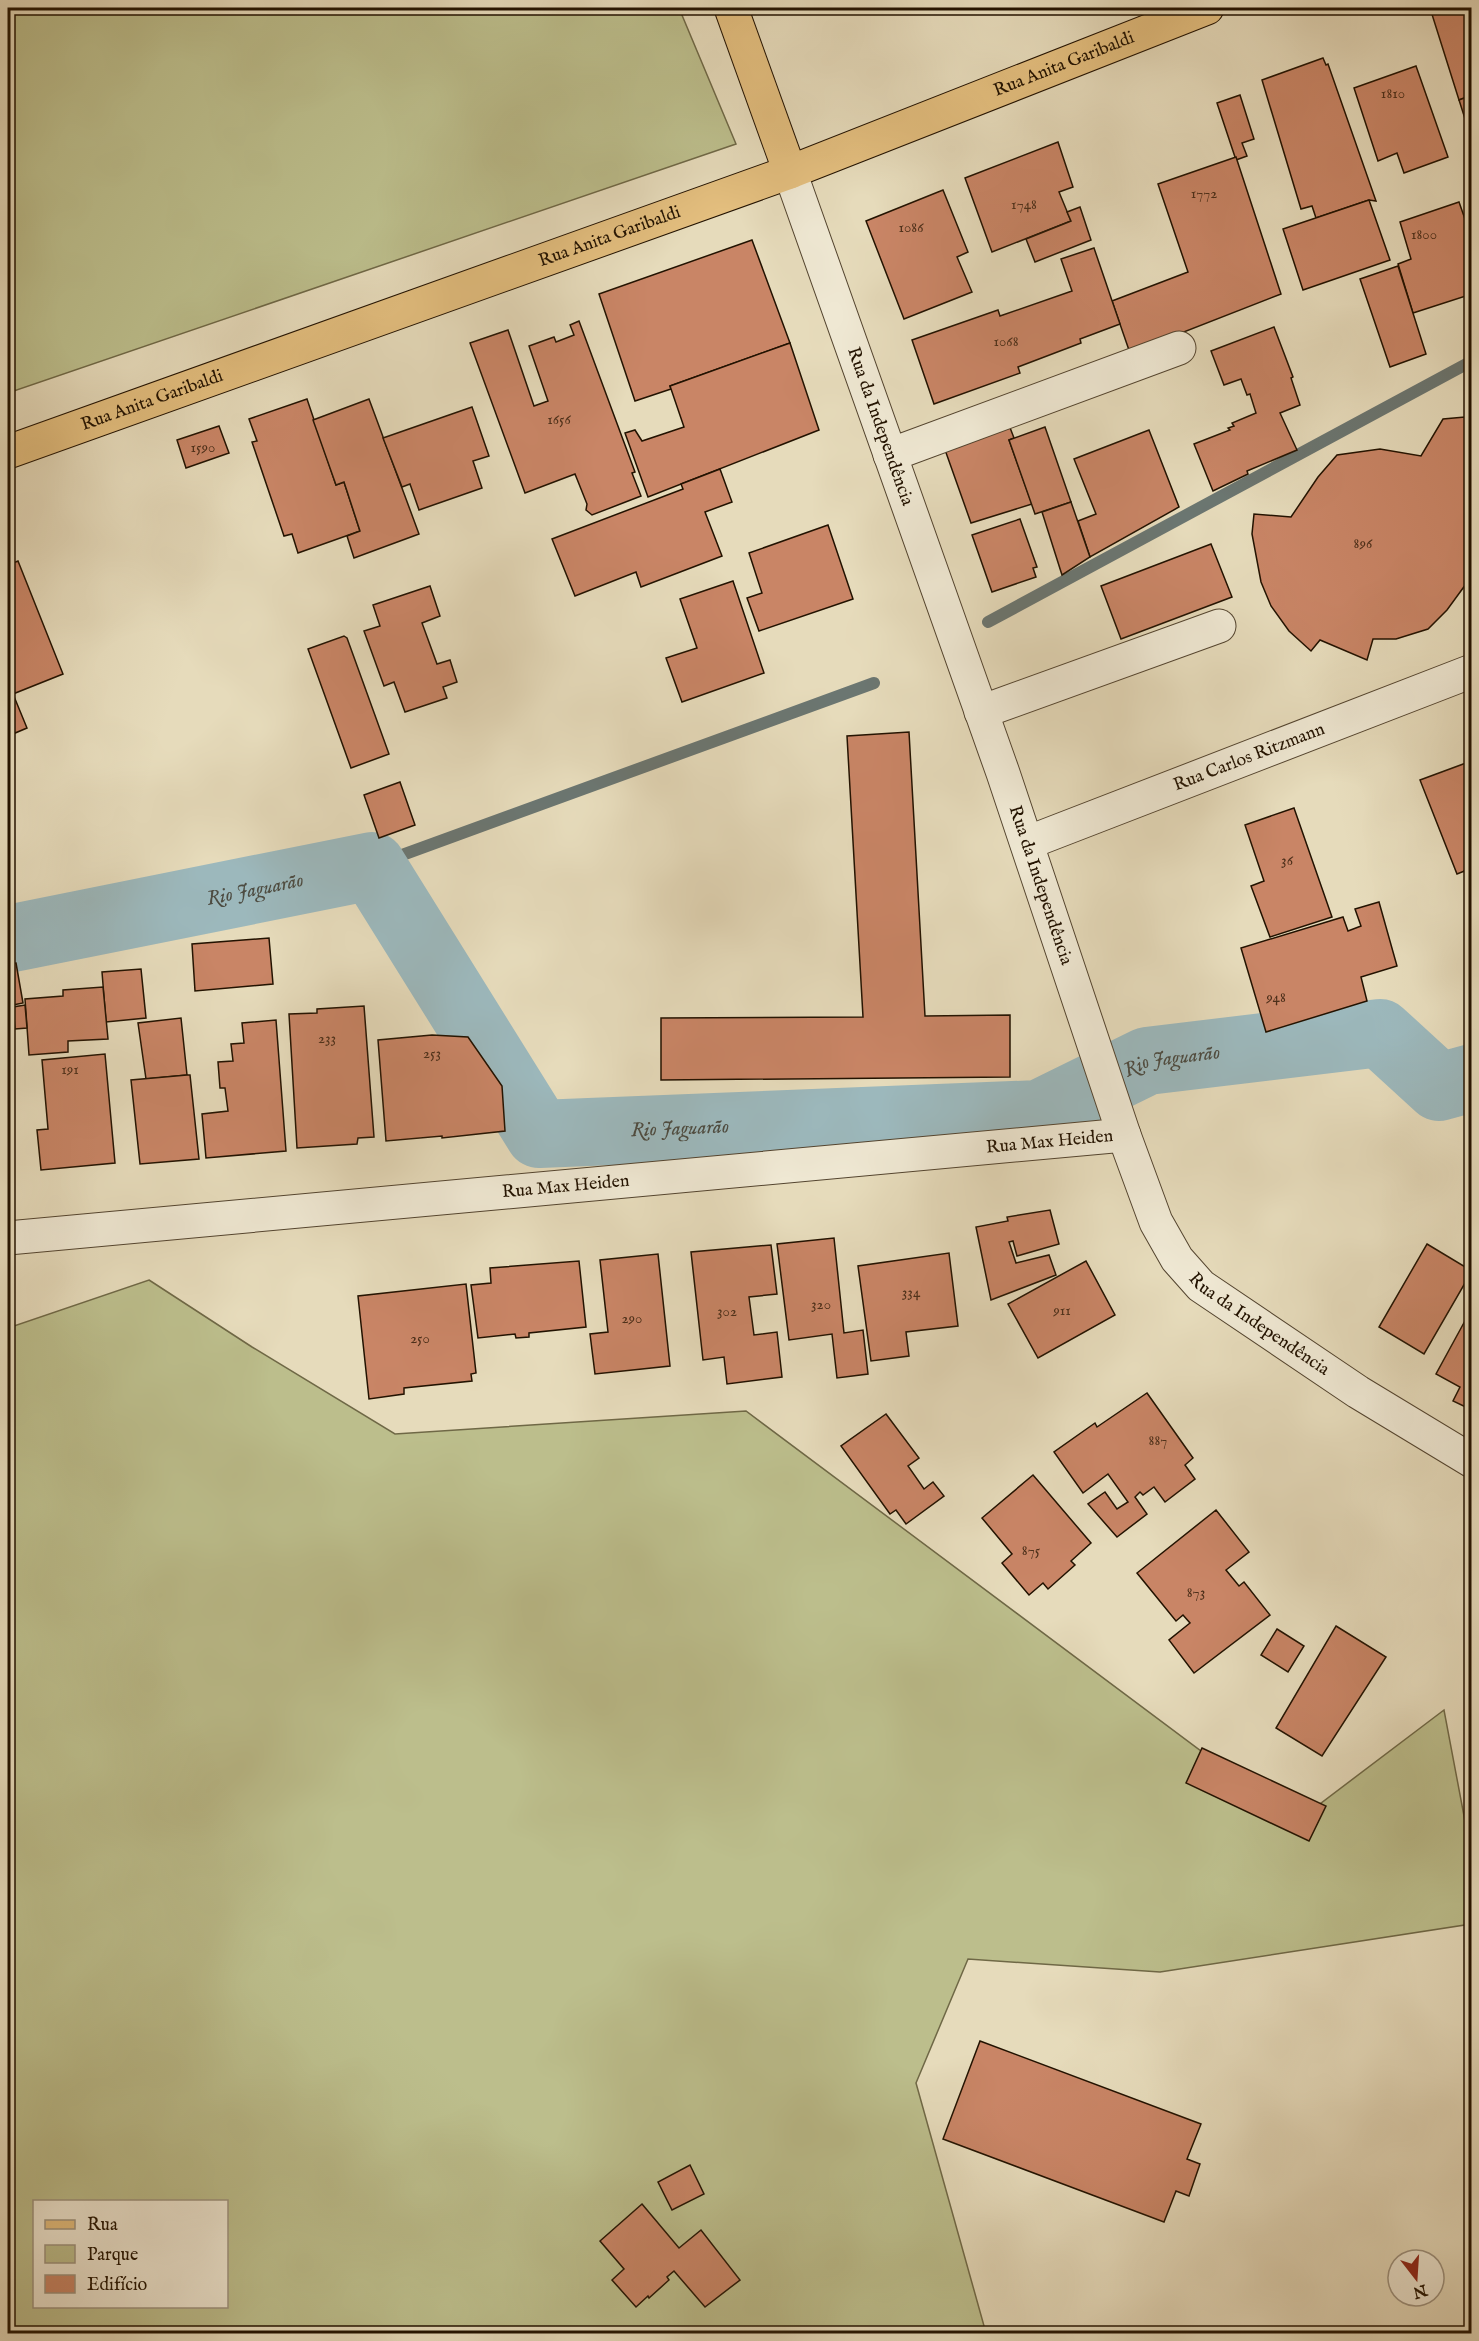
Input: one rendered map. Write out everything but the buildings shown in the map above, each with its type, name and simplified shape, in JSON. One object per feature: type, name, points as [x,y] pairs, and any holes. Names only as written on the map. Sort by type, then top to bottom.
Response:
[{"type":"main road","points":[[731,8],[790,172]]},
{"type":"main road","name":"Rua Anita Garibaldi","points":[[8,452],[790,172],[1207,8]]},
{"type":"street","name":"Rua da Independência","points":[[790,172],[1027,843],[1124,1135],[1156,1222],[1177,1259],[1202,1286],[1358,1392],[1472,1461]]},
{"type":"street","points":[[890,455],[1179,348]]},
{"type":"street","points":[[981,712],[1219,626]]},
{"type":"street","name":"Rua Carlos Ritzmann","points":[[1027,843],[1472,671]]},
{"type":"street","name":"Rua Max Heiden","points":[[8,1238],[1124,1135]]},
{"type":"green space","points":[[8,8],[679,8],[736,144],[8,393]]},
{"type":"green space","points":[[149,1280],[252,1347],[395,1434],[746,1411],[1296,1822],[1444,1710],[1471,1853],[1471,1924],[1160,1972],[968,1959],[916,2083],[986,2333],[8,2333],[8,1328]]},
{"type":"waterway","points":[[988,622],[1472,361]]},
{"type":"waterway","points":[[372,866],[874,683]]},
{"type":"waterway","name":"Rio Jaguarão","points":[[8,939],[372,866],[539,1134],[1039,1114],[1147,1061],[1380,1033],[1439,1087],[1472,1078]]}]
